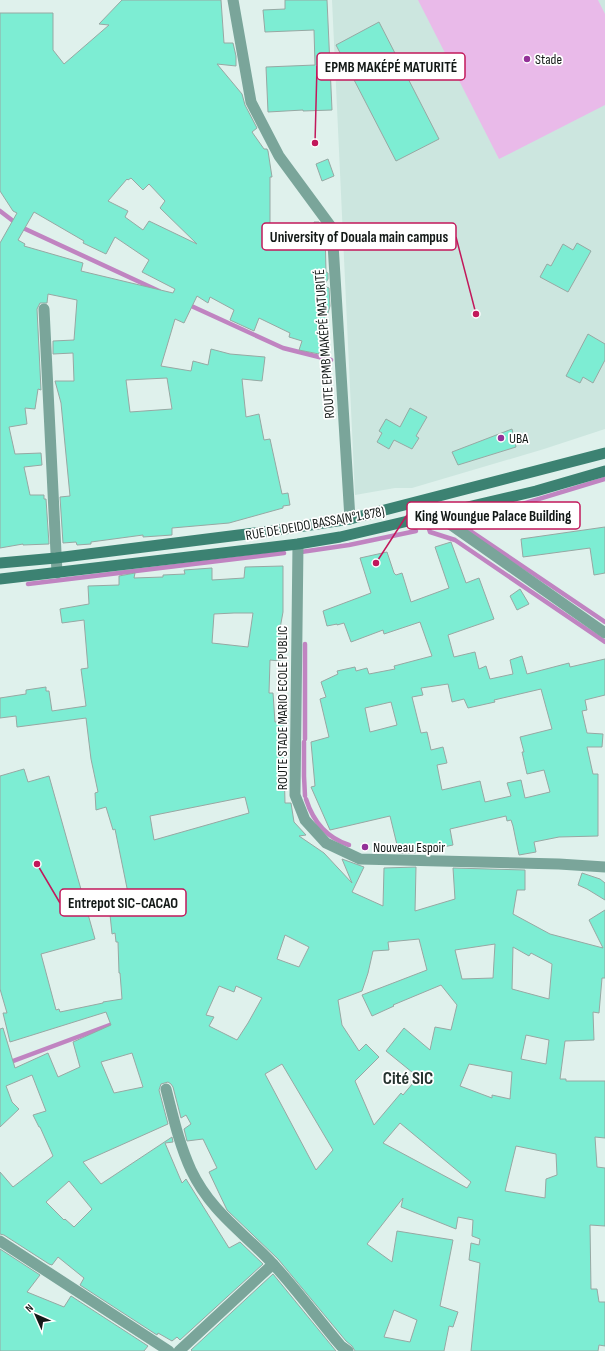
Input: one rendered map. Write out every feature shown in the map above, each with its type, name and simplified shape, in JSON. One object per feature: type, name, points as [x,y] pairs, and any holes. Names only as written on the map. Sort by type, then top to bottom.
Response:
[{"type":"main road","points":[[0,563],[56,558],[271,531],[350,519],[605,453]]},
{"type":"main road","name":"RUE DE DEIDO BASSA(N°1.878)","points":[[0,579],[298,544],[340,537],[536,492],[605,471]]},
{"type":"street","name":"ROUTE EPMB MAKÉPÉ MATURITÉ","points":[[233,0],[251,102],[279,156],[332,228],[350,519]]},
{"type":"street","points":[[44,309],[57,573]]},
{"type":"street","points":[[437,514],[605,633]]},
{"type":"street","name":"ROUTE STADE MARIO ECOLE PUBLIC","points":[[298,544],[295,795],[304,820],[326,843],[360,859],[559,864],[605,867]]},
{"type":"street","points":[[166,1089],[181,1145],[205,1194],[220,1213],[273,1264],[341,1346],[348,1351]]},
{"type":"street","points":[[0,1241],[169,1351]]},
{"type":"street","points":[[179,1351],[273,1264]]},
{"type":"shaded area","points":[[332,0],[605,0],[605,429],[544,449],[412,488],[395,488],[355,495]]},
{"type":"shaded area","name":"Stade","points":[[418,0],[598,0],[605,14],[605,105],[499,159]]},
{"type":"building","points":[[122,0],[221,0],[224,43],[233,43],[236,56],[236,66],[217,64],[242,94],[245,105],[257,128],[252,132],[264,149],[267,149],[268,151],[272,177],[270,177],[270,226],[314,228],[314,222],[319,222],[325,230],[326,272],[328,273],[328,279],[324,286],[329,288],[330,306],[320,341],[324,342],[319,354],[299,350],[302,341],[289,337],[290,333],[259,318],[254,331],[230,320],[234,310],[210,297],[208,303],[197,296],[184,323],[175,319],[161,366],[191,371],[193,361],[208,365],[211,349],[230,354],[265,357],[262,381],[242,379],[246,417],[259,414],[264,440],[270,439],[282,494],[288,493],[290,505],[229,523],[172,528],[172,535],[143,537],[143,535],[91,542],[91,544],[77,545],[76,542],[63,543],[60,497],[70,496],[61,403],[55,381],[74,381],[73,353],[53,354],[53,341],[74,340],[77,300],[48,294],[47,303],[40,303],[37,309],[41,390],[38,389],[35,409],[25,408],[27,424],[9,427],[15,454],[41,453],[42,465],[24,467],[30,495],[44,495],[44,499],[46,499],[49,544],[23,544],[0,548],[0,243],[17,213],[13,211],[0,191],[0,13],[53,13],[53,50],[64,64],[109,25],[99,24]],"holes":[[[131,178],[143,190],[149,184],[165,201],[160,208],[197,244],[149,221],[143,230],[125,217],[128,211],[108,201],[127,179],[128,180]],[[34,212],[84,241],[83,243],[106,254],[115,237],[149,260],[142,272],[175,289],[173,293],[81,271],[83,263],[24,246],[25,244],[18,240]],[[167,378],[172,409],[130,412],[126,380]]]},
{"type":"building","points":[[285,0],[327,0],[332,110],[268,112],[266,67],[315,65],[314,30],[265,32],[263,10],[285,9]]},
{"type":"building","points":[[379,22],[439,139],[396,161],[336,45]]},
{"type":"building","points":[[328,159],[334,176],[322,181],[316,164]]},
{"type":"building","points":[[577,243],[591,251],[568,292],[540,277],[547,264],[551,266],[563,244],[573,250]]},
{"type":"building","points":[[588,334],[605,344],[605,360],[593,383],[583,377],[580,383],[566,376]]},
{"type":"building","points":[[410,408],[427,417],[416,436],[419,438],[412,449],[394,440],[389,449],[377,442],[382,433],[379,431],[386,419],[400,427]]},
{"type":"building","name":"UBA","points":[[512,429],[516,447],[458,465],[452,452]]},
{"type":"building","points":[[605,527],[605,573],[594,575],[590,548],[523,557],[521,539]]},
{"type":"building","points":[[451,542],[466,583],[479,578],[494,619],[448,635],[454,657],[475,652],[479,669],[486,666],[490,679],[513,674],[510,660],[522,656],[527,674],[569,663],[570,667],[605,659],[605,695],[585,700],[587,710],[582,711],[587,733],[603,734],[602,747],[587,747],[593,774],[598,774],[598,836],[559,837],[534,842],[536,852],[519,855],[511,820],[507,821],[506,816],[450,829],[453,845],[414,853],[399,853],[390,816],[330,830],[311,787],[315,786],[311,742],[329,737],[320,699],[326,697],[321,682],[338,674],[337,671],[355,667],[356,671],[367,668],[369,674],[395,669],[394,666],[432,656],[420,622],[384,634],[383,630],[351,642],[344,623],[327,626],[323,611],[371,593],[360,558],[387,552],[394,573],[396,575],[402,573],[411,602],[449,588],[435,547]],"holes":[[[448,684],[452,702],[464,699],[468,708],[541,689],[552,729],[520,737],[527,774],[544,770],[550,792],[525,798],[521,780],[507,783],[511,796],[485,802],[480,781],[442,790],[437,765],[447,763],[443,747],[431,750],[427,732],[421,733],[412,697],[423,695],[421,688]],[[391,702],[397,725],[370,732],[365,708]]]},
{"type":"building","points":[[283,566],[283,612],[279,634],[282,639],[280,661],[270,660],[269,693],[273,693],[275,722],[283,721],[285,803],[291,803],[294,822],[306,835],[299,836],[324,853],[352,883],[342,859],[364,867],[352,892],[383,906],[384,868],[416,867],[415,911],[455,899],[453,868],[525,870],[525,890],[517,890],[513,914],[550,934],[603,948],[589,920],[605,910],[605,978],[602,978],[599,1013],[593,1012],[594,1040],[565,1041],[560,1079],[566,1079],[566,1081],[605,1081],[605,1138],[595,1137],[597,1167],[605,1168],[605,1226],[590,1225],[591,1289],[597,1289],[599,1302],[605,1302],[605,1346],[599,1345],[598,1351],[471,1351],[480,1263],[469,1260],[471,1243],[479,1245],[480,1239],[472,1236],[473,1220],[458,1217],[456,1229],[401,1207],[403,1198],[367,1244],[392,1262],[397,1231],[453,1240],[440,1306],[458,1312],[453,1327],[449,1326],[444,1351],[355,1351],[278,1259],[227,1210],[209,1172],[217,1168],[203,1139],[187,1141],[184,1129],[191,1124],[186,1115],[181,1118],[173,1087],[168,1082],[161,1084],[159,1090],[168,1124],[83,1162],[101,1184],[172,1137],[173,1142],[165,1143],[182,1183],[186,1179],[229,1248],[240,1242],[263,1264],[180,1340],[177,1337],[172,1341],[158,1333],[157,1335],[80,1285],[84,1278],[58,1257],[52,1265],[49,1264],[4,1235],[0,1234],[0,1172],[13,1187],[53,1156],[33,1115],[46,1111],[32,1075],[6,1086],[12,1102],[19,1109],[0,1127],[0,1029],[3,1028],[15,1068],[48,1053],[58,1077],[80,1067],[73,1042],[111,1025],[106,1012],[10,1042],[3,1013],[7,1013],[0,989],[0,776],[24,769],[28,782],[49,776],[95,939],[41,954],[56,1010],[59,1009],[60,1012],[122,999],[118,942],[116,942],[115,933],[112,934],[108,895],[128,893],[115,829],[113,830],[106,807],[96,810],[95,793],[98,792],[91,759],[86,718],[17,727],[16,716],[0,718],[0,698],[26,694],[26,690],[46,687],[46,691],[49,691],[52,711],[86,706],[81,669],[88,668],[84,620],[62,623],[60,609],[89,604],[88,586],[119,585],[119,576],[135,573],[134,578],[163,577],[163,575],[185,574],[184,570],[212,568],[212,580],[244,578],[245,567]],"holes":[[[253,613],[248,647],[212,643],[214,614]],[[245,797],[249,813],[154,840],[150,816]],[[285,935],[309,947],[299,967],[277,959]],[[419,939],[427,970],[362,995],[372,1016],[394,1006],[393,1005],[441,985],[457,1005],[451,1030],[435,1027],[430,1050],[404,1028],[386,1051],[418,1077],[403,1095],[401,1093],[374,1125],[355,1081],[379,1057],[366,1044],[359,1051],[342,1025],[338,1000],[362,991],[373,951],[389,950],[388,942]],[[495,944],[493,978],[462,979],[455,950]],[[513,947],[529,956],[531,953],[552,964],[549,999],[512,989]],[[219,986],[234,992],[236,986],[262,998],[237,1040],[209,1026],[214,1017],[206,1015]],[[526,1035],[549,1040],[546,1064],[521,1059]],[[132,1053],[143,1087],[114,1093],[101,1062]],[[282,1064],[333,1150],[316,1170],[265,1074]],[[469,1064],[512,1072],[510,1099],[492,1095],[492,1098],[460,1086]],[[400,1123],[471,1182],[467,1188],[383,1143]],[[516,1146],[556,1154],[557,1175],[546,1179],[545,1198],[505,1191]],[[69,1181],[92,1209],[74,1227],[65,1219],[64,1220],[46,1202]],[[394,1310],[417,1320],[410,1342],[384,1337]]]},
{"type":"building","points":[[520,589],[529,604],[517,610],[510,596]]},
{"type":"building","points":[[582,873],[600,879],[605,883],[605,900],[578,885]]},
{"type":"building","points":[[0,1249],[40,1275],[27,1292],[64,1307],[71,1296],[148,1346],[144,1351],[0,1351]]},
{"type":"building","points":[[273,1274],[336,1351],[191,1350]]},
{"type":"waterway","points":[[0,211],[21,227],[159,291]]},
{"type":"waterway","points":[[187,304],[283,348],[331,360]]},
{"type":"waterway","points":[[605,479],[463,522],[472,532],[605,622]]},
{"type":"waterway","points":[[429,529],[430,532],[455,540],[605,642]]},
{"type":"waterway","points":[[301,552],[349,545],[416,531]]},
{"type":"waterway","points":[[28,584],[284,553]]},
{"type":"waterway","points":[[305,644],[305,739]]},
{"type":"waterway","points":[[304,742],[305,796]]},
{"type":"waterway","points":[[306,799],[309,807],[322,828],[334,838],[349,845]]},
{"type":"waterway","points":[[0,1066],[115,1023]]},
{"type":"place","name":"Stade","points":[[527,59]]},
{"type":"place","name":"EPMB MAKÉPÉ MATURITÉ","points":[[315,143]]},
{"type":"place","name":"University of Douala main campus","points":[[476,314]]},
{"type":"place","name":"UBA","points":[[501,438]]},
{"type":"place","name":"King Woungue Palace Building","points":[[376,563]]},
{"type":"place","name":"Nouveau Espoir","points":[[365,847]]},
{"type":"place","name":"Entrepot SIC-CACAO","points":[[37,864]]},
{"type":"district","name":"Cité SIC","points":[[408,1078]]}]
